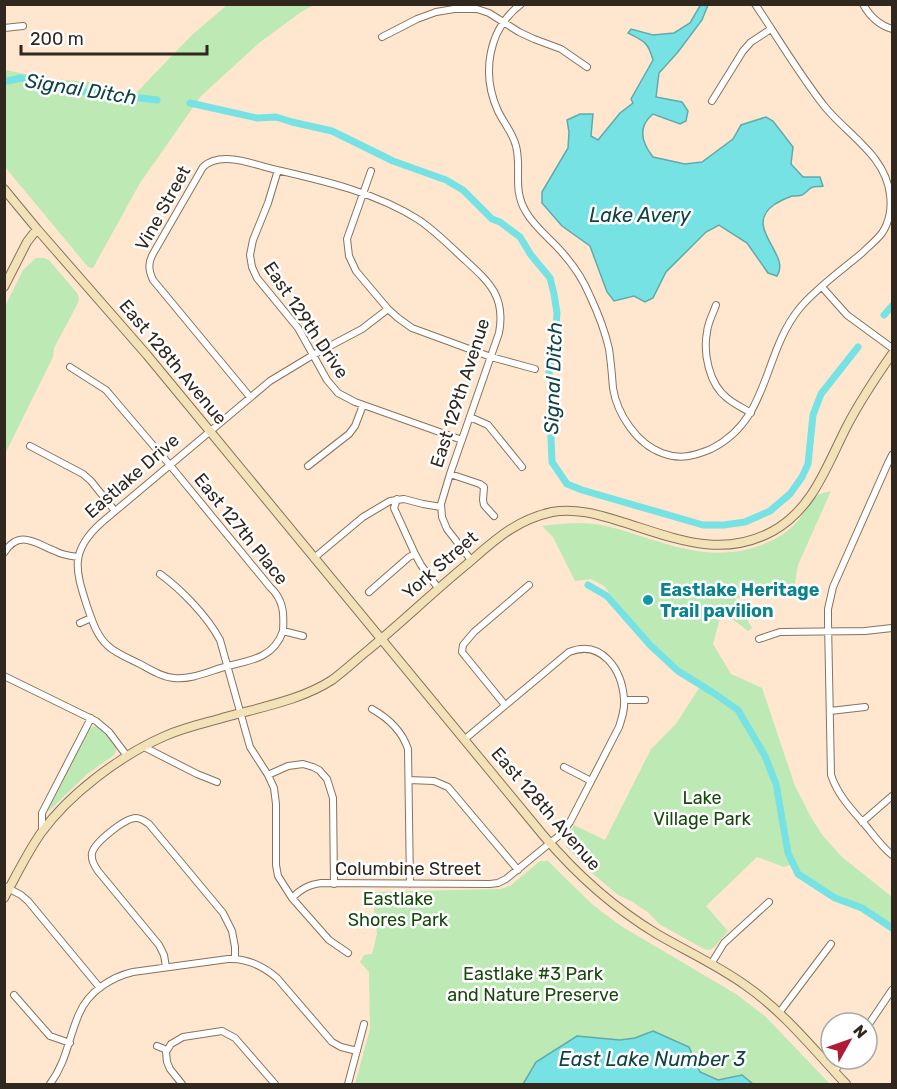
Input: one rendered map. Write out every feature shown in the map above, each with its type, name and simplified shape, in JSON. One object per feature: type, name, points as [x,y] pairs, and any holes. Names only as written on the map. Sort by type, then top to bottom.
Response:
[{"type":"main road","name":"East 128th Avenue","points":[[4,189],[132,338],[550,843],[590,885],[625,913],[744,984],[779,1013],[819,1055]]},
{"type":"main road","points":[[4,287],[27,242],[37,229]]},
{"type":"main road","name":"York Street","points":[[4,898],[7,887],[42,831],[87,785],[127,756],[168,735],[304,694],[320,687],[381,639],[471,560],[516,525],[538,516],[560,511],[577,511],[592,513],[687,541],[706,545],[729,545],[745,542],[784,524],[809,500],[867,390],[892,354]]},
{"type":"main road","name":"East 128th Avenue","points":[[834,1071],[846,1084]]},
{"type":"street","points":[[521,4],[503,22],[493,42],[488,77],[492,97],[516,144],[519,196],[524,210],[532,222],[567,258],[589,292],[605,333],[613,373],[613,388],[617,404],[625,420],[640,440],[651,448],[669,455],[687,457],[702,453],[731,436],[741,427],[759,397],[776,352],[792,319],[807,301],[882,234],[890,214],[888,181],[878,162],[827,109],[755,4]]},
{"type":"street","points":[[864,4],[875,20],[892,30]]},
{"type":"street","points":[[382,37],[417,19],[444,10],[462,8],[484,11],[534,39],[561,49],[587,67]]},
{"type":"street","points":[[4,28],[23,26]]},
{"type":"street","points":[[712,101],[743,51],[751,42],[771,29]]},
{"type":"street","name":"East 129th Avenue","points":[[218,159],[232,159],[338,185],[406,212],[432,230],[490,284],[496,294],[501,314],[499,333],[442,497],[441,507]]},
{"type":"street","name":"Vine Street","points":[[218,159],[206,164],[200,171],[153,252],[149,268],[153,280],[250,397]]},
{"type":"street","name":"East 129th Drive","points":[[278,170],[253,240],[250,255],[257,278],[298,328],[327,380],[338,393],[363,405],[462,440]]},
{"type":"street","points":[[371,171],[349,230],[347,243],[348,252],[356,271],[388,309],[412,328],[491,357],[535,369]]},
{"type":"street","points":[[822,287],[848,315],[892,348]]},
{"type":"street","points":[[716,305],[705,342],[709,366],[714,380],[726,398],[751,412]]},
{"type":"street","name":"Eastlake Drive","points":[[78,557],[90,532],[270,381],[362,329],[388,309]]},
{"type":"street","name":"East 127th Place","points":[[70,367],[106,390],[276,593],[284,614],[282,631]]},
{"type":"street","points":[[308,466],[349,434],[355,426],[363,405]]},
{"type":"street","points":[[470,417],[488,425],[522,467]]},
{"type":"street","points":[[30,446],[83,474],[115,511]]},
{"type":"street","points":[[892,455],[833,587],[828,609],[831,775],[838,793],[892,855]]},
{"type":"street","points":[[450,474],[484,487],[484,505],[494,516]]},
{"type":"street","points":[[314,558],[363,517],[380,506],[396,499],[404,499],[441,507],[447,529],[471,560]]},
{"type":"street","points":[[396,499],[394,508],[415,554],[438,588]]},
{"type":"street","points":[[4,553],[15,542],[27,540],[60,554],[78,557],[79,582],[96,631],[102,640],[111,648],[167,677],[186,678],[261,657],[280,640],[282,631],[303,636]]},
{"type":"street","points":[[369,592],[415,554]]},
{"type":"street","points":[[160,574],[183,593],[216,632],[220,640],[252,751],[274,788],[279,880],[329,940],[348,953]]},
{"type":"street","points":[[505,705],[459,649],[466,640],[529,585]]},
{"type":"street","points":[[80,623],[91,618]]},
{"type":"street","points":[[759,639],[780,632],[865,631],[892,628]]},
{"type":"street","points":[[589,649],[590,641]]},
{"type":"street","points":[[465,740],[569,652],[580,649],[589,649],[602,654],[615,668],[621,681],[624,700],[645,700]]},
{"type":"street","points":[[6,679],[91,718],[109,732],[127,756]]},
{"type":"street","name":"Columbine Street","points":[[292,898],[310,885],[498,883],[518,870],[561,834],[570,822],[619,727],[624,711],[624,700]]},
{"type":"street","points":[[830,711],[865,707]]},
{"type":"street","points":[[372,709],[386,717],[402,736],[408,750],[410,884]]},
{"type":"street","points":[[42,831],[42,813],[91,718]]},
{"type":"street","points":[[144,747],[217,782]]},
{"type":"street","points":[[268,775],[288,765],[309,762],[324,775],[330,784],[333,792],[334,884]]},
{"type":"street","points":[[564,767],[591,781]]},
{"type":"street","points":[[409,780],[434,781],[448,787],[518,870]]},
{"type":"street","points":[[862,822],[892,796]]},
{"type":"street","points":[[139,818],[140,810]]},
{"type":"street","points":[[166,967],[159,945],[98,871],[93,861],[94,849],[99,843],[130,819],[139,818],[146,821],[155,830],[223,913],[234,935],[235,959]]},
{"type":"street","points":[[7,887],[28,901],[100,988]]},
{"type":"street","points":[[711,964],[724,943],[769,902]]},
{"type":"street","points":[[779,1013],[831,944]]},
{"type":"street","points":[[50,1084],[62,1066],[83,1005],[108,982],[126,973],[235,959],[252,962],[269,971],[332,1042],[357,1051]]},
{"type":"street","points":[[878,1011],[892,990]]},
{"type":"street","points":[[14,995],[50,1036],[70,1043]]},
{"type":"street","points":[[348,1084],[364,1024]]},
{"type":"street","points":[[182,1084],[167,1062],[167,1050],[171,1044],[179,1038],[219,1032],[228,1033],[235,1038],[274,1084]]},
{"type":"street","points":[[157,1046],[167,1050]]},
{"type":"green space","points":[[227,5],[314,5],[259,43],[201,96],[140,183],[93,268],[88,267],[5,167],[5,70],[50,79],[93,82],[101,91],[135,94],[192,35]]},
{"type":"green space","points":[[36,258],[49,260],[79,298],[5,454],[5,306],[23,270]]},
{"type":"green space","points":[[831,491],[798,565],[793,595],[735,598],[752,628],[748,631],[722,611],[713,644],[731,674],[762,688],[795,786],[812,819],[823,836],[842,857],[892,897],[892,926],[869,908],[839,897],[801,873],[790,853],[780,796],[771,762],[741,709],[682,671],[649,642],[604,586],[591,579],[575,581],[553,537],[542,526],[574,523],[598,524],[684,549],[716,553],[732,552],[749,549],[782,535],[795,524],[818,495]]},
{"type":"green space","name":"Lake Village Park","points":[[699,688],[738,710],[762,756],[772,782],[785,850],[792,864],[784,867],[757,857],[706,906],[728,931],[710,950],[704,949],[659,924],[649,913],[618,895],[566,847],[567,838],[574,825],[605,840],[651,749],[676,724]]},
{"type":"green space","points":[[95,726],[105,732],[117,748],[114,755],[86,775],[49,811],[90,728]]},
{"type":"green space","name":"Eastlake #3 Park and Nature Preserve","points":[[540,861],[548,861],[593,905],[621,926],[736,994],[765,1016],[830,1084],[355,1084],[370,1029],[369,972],[360,962],[364,955],[372,954],[377,934],[372,892],[501,889],[510,886]]},
{"type":"water","name":"Lake Avery","points":[[701,4],[708,5],[702,20],[659,73],[656,97],[682,102],[688,111],[686,121],[680,124],[653,114],[643,130],[644,141],[649,152],[653,157],[685,164],[702,162],[733,139],[741,125],[766,117],[773,121],[793,147],[791,164],[803,177],[820,177],[823,186],[810,188],[802,195],[783,200],[766,213],[763,222],[778,259],[780,268],[777,276],[768,273],[747,243],[719,225],[706,232],[666,272],[653,298],[645,302],[634,296],[614,301],[607,292],[590,246],[562,226],[542,203],[542,192],[568,148],[567,120],[580,114],[593,114],[591,136],[598,140],[620,113],[633,103],[631,99],[653,60],[645,43],[628,33],[631,29],[653,35],[674,33],[690,23]]},
{"type":"water","name":"East Lake Number 3","points":[[653,1031],[689,1047],[700,1072],[718,1080],[742,1075],[753,1084],[523,1084],[536,1062],[577,1036],[620,1040],[635,1038]]},
{"type":"waterway","name":"Signal Ditch","points":[[4,81],[21,78],[71,90],[157,100]]},
{"type":"waterway","name":"Signal Ditch","points":[[190,103],[257,118],[276,117],[332,131],[393,161],[446,180],[463,190],[492,219],[500,222],[520,237],[550,278],[557,313],[549,373],[552,386],[550,413],[552,462],[567,484],[582,490],[703,525],[745,522],[770,511],[790,494],[802,477],[808,464],[813,415],[821,394],[858,347]]},
{"type":"waterway","name":"Signal Ditch","points":[[884,315],[892,306]]},
{"type":"waterway","points":[[588,585],[607,596],[650,645],[678,671],[712,692]]},
{"type":"waterway","points":[[715,694],[738,710],[765,756],[776,784],[788,853],[798,874],[835,898],[862,908],[892,928]]},
{"type":"place","name":"Eastlake Heritage Trail pavilion","points":[[648,600]]},
{"type":"park label","name":"Eastlake Shores Park","points":[[398,909]]}]
